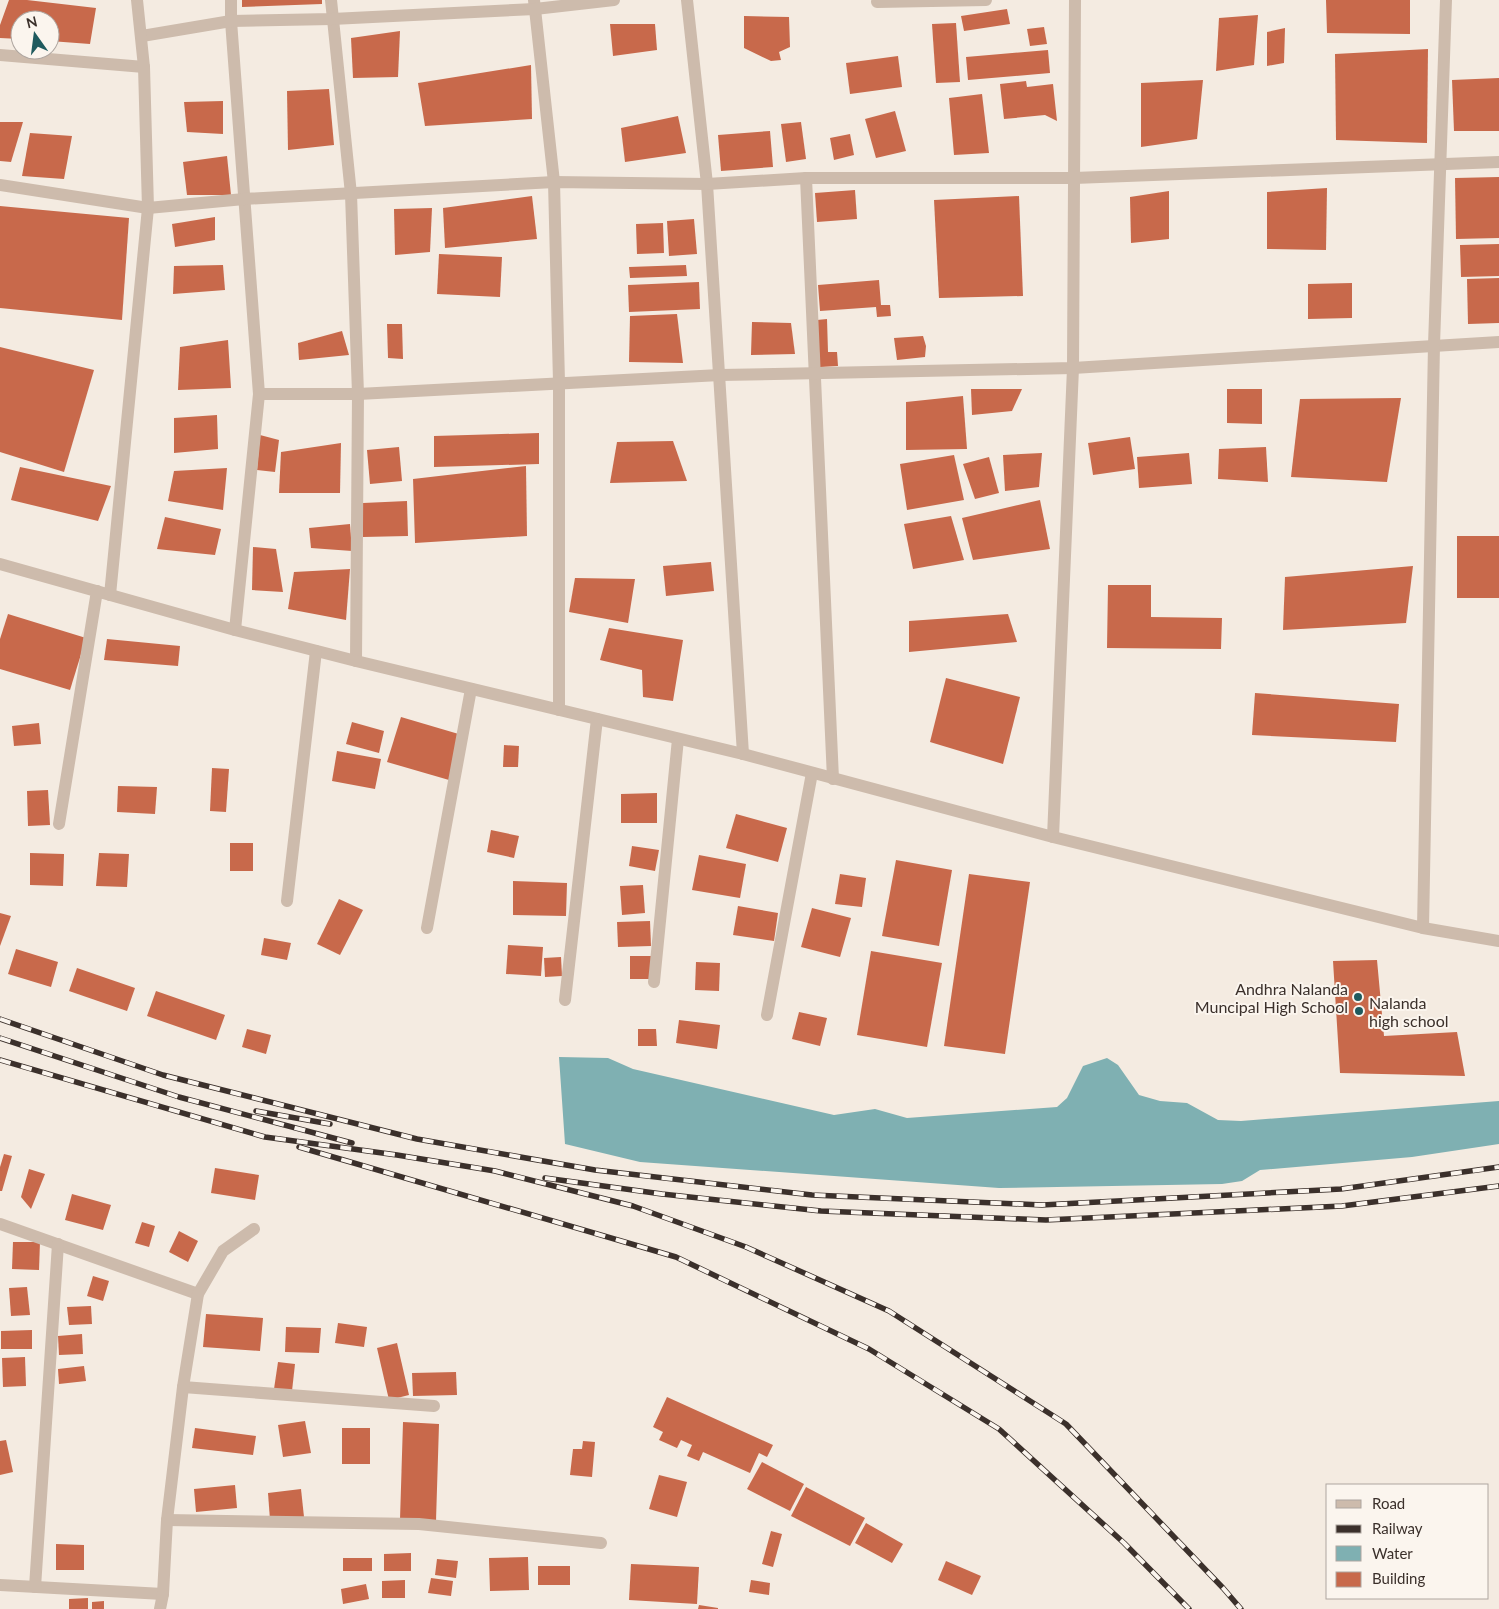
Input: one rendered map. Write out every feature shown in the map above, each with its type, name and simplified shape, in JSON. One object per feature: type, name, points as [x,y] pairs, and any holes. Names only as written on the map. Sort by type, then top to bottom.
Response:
[{"type":"street","points":[[110,595],[148,208],[144,67],[142,36],[136,0]]},
{"type":"street","points":[[231,0],[231,22],[259,394],[235,630]]},
{"type":"street","points":[[331,0],[351,194],[358,394],[356,661]]},
{"type":"street","points":[[142,36],[231,22],[332,19],[614,0]]},
{"type":"street","points":[[687,0],[707,184],[743,754]]},
{"type":"street","points":[[877,2],[986,0]]},
{"type":"street","points":[[1053,838],[1073,368],[1075,0]]},
{"type":"street","points":[[1423,928],[1434,345],[1446,0]]},
{"type":"street","points":[[535,4],[554,182],[558,382],[559,710]]},
{"type":"street","points":[[0,55],[144,67]]},
{"type":"street","points":[[0,185],[148,208],[244,199],[554,182],[707,184],[806,178],[1074,178],[1499,162]]},
{"type":"street","points":[[806,178],[833,779]]},
{"type":"street","points":[[259,394],[358,394],[558,382],[720,375],[1073,368],[1499,342]]},
{"type":"street","points":[[0,564],[235,630],[743,754],[1053,838],[1423,928],[1499,941]]},
{"type":"street","points":[[59,824],[97,591]]},
{"type":"street","points":[[287,901],[316,651]]},
{"type":"street","points":[[427,928],[471,689]]},
{"type":"street","points":[[566,1000],[597,719]]},
{"type":"street","points":[[654,982],[678,739]]},
{"type":"street","points":[[766,1015],[812,773]]},
{"type":"street","points":[[0,1224],[198,1294]]},
{"type":"street","points":[[160,1609],[163,1594],[166,1520],[183,1387],[198,1294],[224,1251],[254,1228]]},
{"type":"street","points":[[35,1587],[58,1244]]},
{"type":"street","points":[[183,1387],[434,1406]]},
{"type":"street","points":[[166,1520],[419,1524],[601,1543]]},
{"type":"street","points":[[0,1585],[163,1594]]},
{"type":"water","points":[[559,1057],[608,1058],[633,1069],[834,1115],[875,1109],[907,1118],[1057,1107],[1067,1098],[1083,1066],[1107,1058],[1118,1065],[1139,1095],[1160,1101],[1187,1103],[1218,1120],[1241,1121],[1499,1101],[1499,1144],[1412,1157],[1260,1170],[1242,1181],[1222,1184],[999,1188],[640,1162],[565,1144]]},
{"type":"building","points":[[9,0],[27,0],[96,8],[90,44],[60,42],[60,10],[10,10],[10,38],[0,38],[0,25]]},
{"type":"building","points":[[242,0],[322,0],[322,4],[242,7]]},
{"type":"building","points":[[1326,0],[1410,0],[1410,34],[1327,33]]},
{"type":"building","points":[[1007,9],[1010,24],[964,31],[961,16]]},
{"type":"building","points":[[1258,15],[1254,65],[1216,71],[1219,18]]},
{"type":"building","points":[[744,16],[789,17],[790,47],[779,52],[781,60],[771,61],[744,48]]},
{"type":"building","points":[[956,23],[960,82],[936,83],[932,24]]},
{"type":"building","points":[[610,24],[655,24],[657,50],[613,56]]},
{"type":"building","points":[[1044,27],[1047,44],[1030,46],[1027,29]]},
{"type":"building","points":[[1285,28],[1284,63],[1267,66],[1267,32]]},
{"type":"building","points":[[400,31],[398,77],[353,78],[351,38]]},
{"type":"building","points":[[1428,49],[1427,143],[1336,140],[1335,54]]},
{"type":"building","points":[[1048,50],[1050,73],[968,80],[966,57]]},
{"type":"building","points":[[898,56],[902,87],[850,94],[846,63]]},
{"type":"building","points":[[531,65],[532,119],[425,126],[418,83]]},
{"type":"building","points":[[1499,78],[1499,131],[1454,131],[1452,80]]},
{"type":"building","points":[[1203,80],[1197,139],[1141,147],[1141,83]]},
{"type":"building","points":[[1026,81],[1027,87],[1053,84],[1057,121],[1045,115],[1004,119],[1000,84]]},
{"type":"building","points":[[329,89],[334,145],[288,150],[287,91]]},
{"type":"building","points":[[982,94],[989,153],[954,155],[949,98]]},
{"type":"building","points":[[223,101],[223,134],[187,132],[184,102]]},
{"type":"building","points":[[895,111],[906,151],[876,158],[865,119]]},
{"type":"building","points":[[678,116],[686,153],[625,162],[621,128]]},
{"type":"building","points":[[0,122],[23,122],[11,162],[0,161]]},
{"type":"building","points":[[801,122],[806,159],[786,162],[781,124]]},
{"type":"building","points":[[770,131],[773,167],[721,171],[718,135]]},
{"type":"building","points":[[30,133],[72,136],[64,179],[22,176]]},
{"type":"building","points":[[850,134],[854,155],[834,160],[830,138]]},
{"type":"building","points":[[227,156],[231,195],[187,195],[183,162]]},
{"type":"building","points":[[1499,177],[1499,238],[1456,239],[1455,178]]},
{"type":"building","points":[[1327,188],[1326,250],[1267,249],[1267,192]]},
{"type":"building","points":[[855,190],[857,219],[817,222],[815,193]]},
{"type":"building","points":[[1169,191],[1169,239],[1131,243],[1130,197]]},
{"type":"building","points":[[532,196],[537,239],[445,248],[443,208]]},
{"type":"building","points":[[1019,196],[1023,296],[939,298],[934,200]]},
{"type":"building","points":[[0,206],[129,218],[122,320],[0,308]]},
{"type":"building","points":[[432,208],[430,252],[395,255],[394,209]]},
{"type":"building","points":[[215,217],[215,240],[175,247],[172,224]]},
{"type":"building","points":[[694,219],[697,254],[669,256],[667,221]]},
{"type":"building","points":[[663,223],[664,253],[637,254],[636,224]]},
{"type":"building","points":[[1499,244],[1499,276],[1461,277],[1460,245]]},
{"type":"building","points":[[439,254],[502,257],[500,297],[437,294]]},
{"type":"building","points":[[223,265],[225,290],[173,294],[174,266]]},
{"type":"building","points":[[686,265],[687,276],[630,278],[629,267]]},
{"type":"building","points":[[1499,278],[1499,323],[1468,324],[1467,279]]},
{"type":"building","points":[[879,280],[881,305],[890,305],[891,316],[877,317],[876,307],[820,311],[818,285]]},
{"type":"building","points":[[699,282],[700,309],[629,312],[628,285]]},
{"type":"building","points":[[1352,283],[1352,318],[1308,319],[1308,284]]},
{"type":"building","points":[[677,314],[683,363],[629,362],[630,316]]},
{"type":"building","points":[[827,319],[828,352],[837,352],[838,366],[820,367],[817,320]]},
{"type":"building","points":[[752,322],[791,323],[795,354],[751,355]]},
{"type":"building","points":[[387,324],[402,324],[403,359],[388,358]]},
{"type":"building","points":[[342,331],[349,355],[299,360],[298,343]]},
{"type":"building","points":[[923,336],[926,346],[925,357],[897,360],[894,338]]},
{"type":"building","points":[[228,340],[231,388],[178,390],[180,347]]},
{"type":"building","points":[[0,347],[94,370],[64,472],[0,452]]},
{"type":"building","points":[[971,389],[1022,389],[1012,411],[972,415]]},
{"type":"building","points":[[1227,389],[1262,389],[1262,424],[1227,423]]},
{"type":"building","points":[[963,396],[967,449],[906,450],[906,402]]},
{"type":"building","points":[[1401,398],[1387,482],[1291,477],[1300,399]]},
{"type":"building","points":[[217,415],[218,449],[174,453],[174,418]]},
{"type":"building","points":[[539,433],[539,464],[434,467],[434,436]]},
{"type":"building","points":[[260,435],[279,440],[275,472],[257,470]]},
{"type":"building","points":[[1130,437],[1135,469],[1093,475],[1088,443]]},
{"type":"building","points":[[673,441],[687,481],[610,483],[617,442]]},
{"type":"building","points":[[341,443],[340,493],[279,493],[281,452]]},
{"type":"building","points":[[399,447],[402,481],[370,484],[367,450]]},
{"type":"building","points":[[1266,447],[1268,482],[1218,479],[1219,449]]},
{"type":"building","points":[[1042,453],[1039,487],[1005,491],[1003,455]]},
{"type":"building","points":[[1189,453],[1192,484],[1139,488],[1137,457]]},
{"type":"building","points":[[954,455],[964,500],[907,510],[900,464]]},
{"type":"building","points":[[989,457],[999,493],[975,499],[963,464]]},
{"type":"building","points":[[526,466],[527,536],[415,543],[413,479]]},
{"type":"building","points":[[20,467],[111,486],[98,521],[11,500]]},
{"type":"building","points":[[227,468],[223,510],[168,501],[174,471]]},
{"type":"building","points":[[1040,500],[1050,549],[973,560],[962,518]]},
{"type":"building","points":[[407,501],[408,536],[363,537],[363,503]]},
{"type":"building","points":[[951,516],[964,560],[913,569],[904,524]]},
{"type":"building","points":[[165,517],[221,529],[215,555],[157,549]]},
{"type":"building","points":[[350,524],[352,551],[311,548],[309,528]]},
{"type":"building","points":[[1457,536],[1499,536],[1499,598],[1457,598]]},
{"type":"building","points":[[253,547],[276,549],[283,592],[252,590]]},
{"type":"building","points":[[711,562],[714,591],[666,596],[663,566]]},
{"type":"building","points":[[1413,566],[1406,623],[1283,630],[1285,577]]},
{"type":"building","points":[[350,569],[346,620],[288,609],[294,572]]},
{"type":"building","points":[[575,578],[635,579],[628,623],[569,612]]},
{"type":"building","points":[[1108,585],[1151,585],[1151,617],[1222,618],[1221,649],[1107,648]]},
{"type":"building","points":[[8,614],[86,638],[70,690],[0,669],[0,639]]},
{"type":"building","points":[[1008,614],[1017,642],[909,652],[909,621]]},
{"type":"building","points":[[609,628],[683,640],[673,701],[643,697],[642,670],[600,660]]},
{"type":"building","points":[[107,639],[180,646],[178,666],[104,660]]},
{"type":"building","points":[[946,678],[1020,697],[1003,764],[930,742]]},
{"type":"building","points":[[1255,693],[1399,704],[1396,742],[1252,735]]},
{"type":"building","points":[[401,717],[462,735],[449,780],[387,762]]},
{"type":"building","points":[[352,722],[384,731],[379,753],[346,744]]},
{"type":"building","points":[[39,723],[41,744],[14,746],[12,726]]},
{"type":"building","points":[[504,745],[519,746],[518,767],[503,767]]},
{"type":"building","points":[[337,751],[381,759],[375,789],[332,781]]},
{"type":"building","points":[[212,768],[229,769],[226,812],[210,811]]},
{"type":"building","points":[[118,786],[157,787],[155,814],[117,812]]},
{"type":"building","points":[[48,790],[50,825],[28,826],[27,791]]},
{"type":"building","points":[[657,793],[657,823],[621,823],[621,794]]},
{"type":"building","points":[[736,814],[787,828],[778,862],[726,848]]},
{"type":"building","points":[[491,830],[519,836],[514,858],[487,852]]},
{"type":"building","points":[[230,843],[253,843],[253,871],[230,871]]},
{"type":"building","points":[[632,846],[659,850],[655,871],[629,866]]},
{"type":"building","points":[[30,853],[64,854],[63,886],[30,885]]},
{"type":"building","points":[[99,853],[129,854],[127,887],[96,886]]},
{"type":"building","points":[[699,855],[746,864],[740,898],[692,890]]},
{"type":"building","points":[[896,860],[952,870],[939,946],[882,936]]},
{"type":"building","points":[[840,874],[866,878],[862,907],[835,904]]},
{"type":"building","points":[[969,874],[1030,882],[1005,1054],[944,1046]]},
{"type":"building","points":[[513,881],[567,883],[566,916],[513,915]]},
{"type":"building","points":[[643,885],[645,913],[622,915],[620,886]]},
{"type":"building","points":[[339,899],[363,910],[340,955],[317,944]]},
{"type":"building","points":[[738,906],[778,913],[774,941],[733,935]]},
{"type":"building","points":[[812,908],[851,918],[840,957],[801,947]]},
{"type":"building","points":[[0,913],[11,916],[0,946]]},
{"type":"building","points":[[650,921],[651,946],[618,947],[617,922]]},
{"type":"building","points":[[264,938],[291,943],[287,960],[261,955]]},
{"type":"building","points":[[508,945],[543,947],[541,976],[506,974]]},
{"type":"building","points":[[16,949],[58,962],[51,987],[8,974]]},
{"type":"building","points":[[871,951],[942,963],[927,1047],[857,1035]]},
{"type":"building","points":[[630,956],[655,956],[655,979],[630,979]]},
{"type":"building","points":[[561,957],[562,976],[545,977],[544,958]]},
{"type":"building","name":"Andhra Nalanda Muncipal High School","points":[[1377,960],[1384,1036],[1457,1032],[1465,1076],[1340,1073],[1333,961]]},
{"type":"building","points":[[696,962],[720,963],[719,991],[695,990]]},
{"type":"building","points":[[77,968],[135,988],[127,1011],[69,991]]},
{"type":"building","points":[[156,991],[225,1015],[216,1040],[147,1016]]},
{"type":"building","points":[[799,1012],[827,1018],[820,1046],[792,1039]]},
{"type":"building","points":[[679,1020],[720,1025],[717,1049],[676,1043]]},
{"type":"building","points":[[247,1029],[271,1035],[266,1054],[242,1047]]},
{"type":"building","points":[[638,1029],[656,1029],[657,1046],[638,1046]]},
{"type":"building","points":[[4,1154],[12,1156],[2,1191],[0,1191],[0,1167]]},
{"type":"building","points":[[215,1168],[259,1175],[255,1200],[211,1193]]},
{"type":"building","points":[[29,1169],[45,1174],[31,1209],[21,1197]]},
{"type":"building","points":[[72,1194],[111,1205],[103,1230],[65,1220]]},
{"type":"building","points":[[142,1222],[155,1226],[149,1247],[135,1243]]},
{"type":"building","points":[[179,1231],[198,1241],[188,1262],[169,1252]]},
{"type":"building","points":[[13,1242],[40,1242],[39,1270],[12,1269]]},
{"type":"building","points":[[93,1276],[109,1281],[103,1301],[87,1296]]},
{"type":"building","points":[[27,1287],[30,1315],[11,1316],[9,1288]]},
{"type":"building","points":[[91,1306],[92,1324],[69,1325],[67,1307]]},
{"type":"building","points":[[206,1314],[263,1318],[260,1351],[203,1347]]},
{"type":"building","points":[[338,1323],[367,1327],[364,1347],[335,1343]]},
{"type":"building","points":[[286,1327],[321,1328],[319,1353],[285,1352]]},
{"type":"building","points":[[32,1330],[32,1349],[1,1349],[1,1331]]},
{"type":"building","points":[[82,1334],[83,1354],[59,1355],[58,1336]]},
{"type":"building","points":[[397,1343],[409,1395],[389,1400],[377,1348]]},
{"type":"building","points":[[25,1357],[26,1386],[3,1387],[2,1358]]},
{"type":"building","points":[[278,1362],[295,1364],[292,1391],[274,1389]]},
{"type":"building","points":[[84,1366],[86,1381],[59,1384],[58,1369]]},
{"type":"building","points":[[456,1372],[457,1395],[413,1396],[412,1373]]},
{"type":"building","points":[[667,1397],[773,1445],[767,1457],[759,1453],[750,1473],[703,1452],[699,1461],[687,1456],[692,1445],[681,1440],[677,1448],[659,1440],[663,1432],[653,1427]]},
{"type":"building","points":[[305,1421],[311,1453],[283,1457],[278,1425]]},
{"type":"building","points":[[403,1422],[439,1424],[436,1521],[400,1520]]},
{"type":"building","points":[[195,1428],[256,1436],[253,1455],[192,1448]]},
{"type":"building","points":[[342,1428],[370,1428],[370,1464],[342,1464]]},
{"type":"building","points":[[6,1440],[13,1472],[0,1475],[0,1441]]},
{"type":"building","points":[[583,1441],[595,1442],[592,1477],[570,1475],[573,1449],[582,1449]]},
{"type":"building","points":[[762,1462],[804,1484],[790,1511],[747,1489]]},
{"type":"building","points":[[659,1475],[687,1482],[677,1517],[649,1509]]},
{"type":"building","points":[[235,1485],[237,1508],[196,1512],[194,1489]]},
{"type":"building","points":[[806,1487],[865,1518],[850,1546],[791,1516]]},
{"type":"building","points":[[301,1489],[304,1517],[270,1520],[268,1493]]},
{"type":"building","points":[[866,1523],[903,1544],[892,1563],[855,1543]]},
{"type":"building","points":[[771,1531],[782,1534],[773,1567],[762,1564]]},
{"type":"building","points":[[56,1544],[84,1545],[84,1570],[56,1570]]},
{"type":"building","points":[[411,1553],[411,1571],[384,1571],[384,1554]]},
{"type":"building","points":[[528,1557],[529,1590],[490,1591],[489,1558]]},
{"type":"building","points":[[343,1558],[372,1558],[372,1571],[343,1571]]},
{"type":"building","points":[[437,1559],[458,1561],[456,1578],[435,1575]]},
{"type":"building","points":[[946,1561],[981,1576],[972,1595],[938,1580]]},
{"type":"building","points":[[631,1564],[699,1567],[697,1604],[629,1600]]},
{"type":"building","points":[[538,1566],[570,1566],[570,1585],[538,1585]]},
{"type":"building","points":[[431,1578],[453,1581],[451,1596],[428,1593]]},
{"type":"building","points":[[405,1580],[405,1598],[382,1598],[382,1581]]},
{"type":"building","points":[[751,1580],[770,1583],[769,1595],[749,1592]]},
{"type":"building","points":[[366,1584],[369,1599],[343,1604],[341,1589]]},
{"type":"building","points":[[88,1598],[88,1609],[69,1609],[69,1599]]},
{"type":"building","points":[[104,1601],[104,1609],[92,1609],[92,1602]]},
{"type":"building","points":[[699,1605],[718,1608],[718,1609],[698,1609]]},
{"type":"railway","points":[[0,1019],[163,1075],[417,1139],[595,1170],[812,1195],[1042,1205],[1341,1189],[1499,1167]]},
{"type":"railway","points":[[0,1038],[179,1097],[352,1143]]},
{"type":"railway","points":[[0,1060],[265,1137],[495,1171],[633,1206],[746,1247],[889,1311],[1066,1424],[1241,1609]]},
{"type":"railway","points":[[256,1111],[330,1124]]},
{"type":"railway","points":[[299,1147],[676,1257],[869,1349],[999,1429],[1124,1543],[1189,1609]]},
{"type":"railway","points":[[545,1178],[662,1194],[821,1211],[1046,1220],[1342,1206],[1499,1186]]},
{"type":"place","name":"Andhra Nalanda Muncipal High School","points":[[1358,997]]},
{"type":"place","name":"Nalanda high school","points":[[1359,1011]]}]
